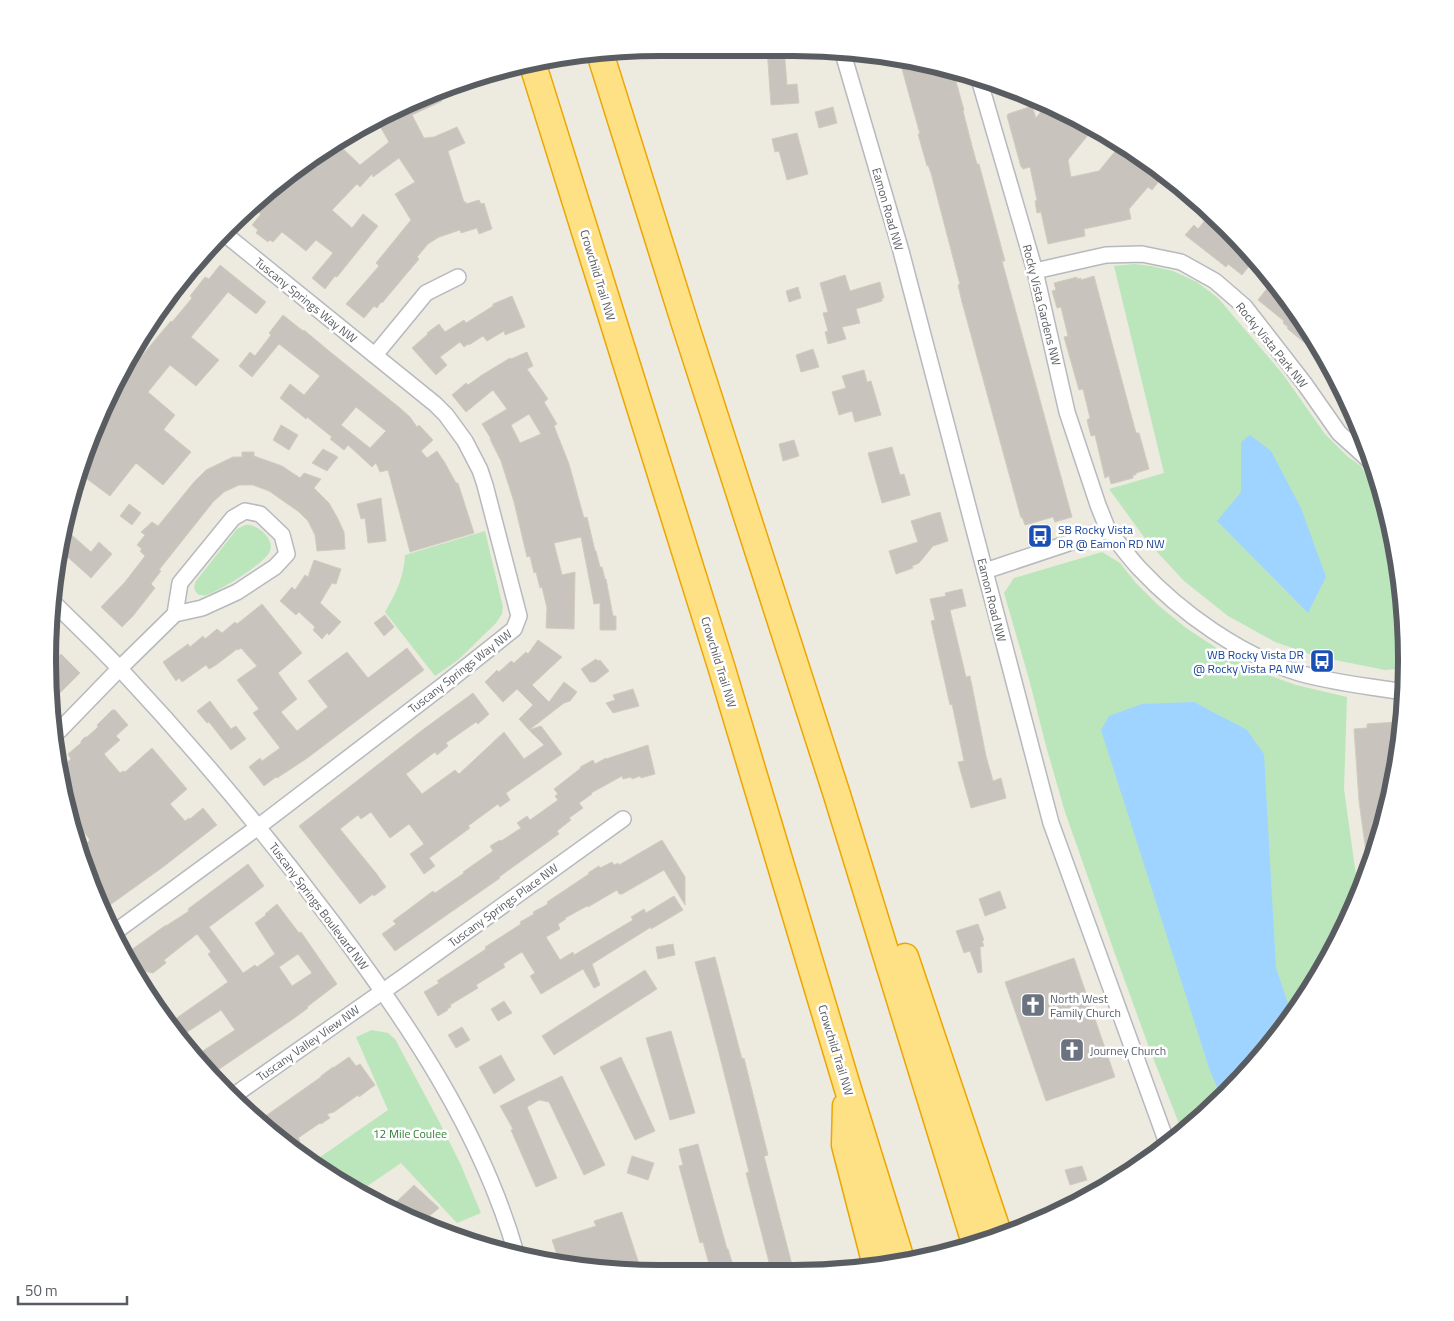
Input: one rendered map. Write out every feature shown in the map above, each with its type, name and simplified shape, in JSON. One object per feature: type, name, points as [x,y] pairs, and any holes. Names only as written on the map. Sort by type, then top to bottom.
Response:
[{"type":"highway","points":[[602,59],[837,795],[973,1237]]},
{"type":"highway","name":"Crowchild Trail NW","points":[[534,70],[721,666],[900,1255]]},
{"type":"highway","points":[[837,795],[862,831],[997,1230]]},
{"type":"highway","points":[[847,1086],[845,1145],[875,1260]]},
{"type":"street","name":"Eamon Road NW","points":[[845,59],[901,251],[1051,822],[1165,1137]]},
{"type":"street","name":"Rocky Vista Gardens NW","points":[[981,86],[1035,271],[1067,412],[1108,530],[1139,568],[1170,598],[1211,630],[1253,655],[1298,673],[1396,691]]},
{"type":"street","name":"Tuscany Springs Way NW","points":[[119,929],[258,827],[441,687],[514,629],[519,616],[485,485],[473,455],[456,428],[441,410],[229,237]]},
{"type":"street","name":"Rocky Vista Park NW","points":[[1035,271],[1106,255],[1142,254],[1181,262],[1215,281],[1244,307],[1304,383],[1339,433],[1361,453]]},
{"type":"street","points":[[375,355],[426,293],[458,277]]},
{"type":"street","points":[[60,730],[175,614],[202,608],[237,592],[275,567],[288,554],[282,535],[260,514],[245,512],[233,518],[180,583],[175,614]]},
{"type":"street","points":[[985,570],[1108,530]]},
{"type":"street","name":"Tuscany Springs Boulevard NW","points":[[59,608],[120,668],[194,751],[319,904],[383,991],[418,1042],[474,1142],[495,1191],[514,1246]]},
{"type":"street","name":"Tuscany Springs Place NW","points":[[383,991],[623,818]]},
{"type":"street","name":"Tuscany Valley View NW","points":[[238,1093],[383,991]]},
{"type":"green space","points":[[1134,264],[1173,271],[1197,282],[1218,298],[1282,373],[1325,434],[1348,457],[1361,466],[1371,483],[1377,504],[1393,582],[1398,660],[1396,669],[1385,670],[1315,656],[1275,642],[1228,616],[1184,581],[1147,541],[1109,489],[1164,473],[1114,266]]},
{"type":"green space","points":[[245,525],[256,527],[268,538],[271,548],[267,556],[242,576],[207,595],[199,595],[194,589],[196,581],[237,529]]},
{"type":"green space","points":[[485,531],[503,607],[502,614],[496,623],[458,660],[435,676],[385,612],[399,585],[405,555]]},
{"type":"green space","points":[[1102,552],[1120,563],[1135,582],[1158,605],[1186,628],[1250,668],[1296,685],[1347,697],[1344,789],[1357,880],[1352,892],[1317,963],[1273,1028],[1221,1088],[1180,1125],[1150,1050],[1065,812],[1004,593],[1014,578]]},
{"type":"green space","name":"12 Mile Coulee","points":[[372,1030],[388,1033],[395,1039],[460,1163],[481,1213],[457,1223],[401,1163],[365,1188],[318,1158],[388,1110],[356,1037]]},
{"type":"water","points":[[1250,435],[1271,451],[1301,508],[1326,577],[1308,613],[1217,521],[1241,492],[1241,442]]},
{"type":"water","points":[[1194,702],[1247,730],[1264,754],[1276,968],[1289,1006],[1248,1059],[1219,1090],[1210,1071],[1101,730],[1109,716],[1142,704]]},
{"type":"building","points":[[768,56],[785,56],[787,85],[797,84],[799,103],[771,105]]},
{"type":"building","points":[[901,66],[955,78],[972,146],[977,164],[979,164],[1005,261],[1002,261],[1072,517],[1055,522],[1053,517],[1025,525],[1021,518],[962,302],[958,285],[960,284],[931,173],[927,166],[918,134],[920,134]]},
{"type":"building","points":[[441,98],[442,101],[412,115],[424,138],[434,137],[457,127],[465,143],[448,151],[464,202],[466,204],[479,200],[481,204],[484,203],[492,229],[479,234],[477,228],[461,233],[460,230],[439,237],[428,244],[417,257],[419,259],[382,303],[377,308],[374,306],[364,318],[346,304],[379,266],[376,263],[411,220],[395,194],[415,182],[399,158],[373,177],[372,174],[360,187],[357,184],[332,210],[352,228],[363,214],[378,226],[325,289],[312,278],[333,253],[316,240],[306,251],[282,232],[273,242],[270,240],[268,242],[256,233],[258,230],[252,225],[261,214],[258,212],[266,203],[293,181],[342,147],[360,165],[389,142],[380,126]]},
{"type":"building","points":[[1032,106],[1036,118],[1042,110],[1089,134],[1068,160],[1071,177],[1099,171],[1116,150],[1160,180],[1152,190],[1148,187],[1129,209],[1131,219],[1084,229],[1085,236],[1048,244],[1041,212],[1037,213],[1035,201],[1037,200],[1030,167],[1023,169],[1021,167],[1007,116]]},
{"type":"building","points":[[833,107],[837,123],[819,128],[815,112]]},
{"type":"building","points":[[797,133],[808,174],[787,180],[779,151],[775,152],[772,139]]},
{"type":"building","points":[[1206,219],[1221,233],[1250,265],[1242,275],[1228,264],[1226,267],[1185,235],[1194,225],[1198,229]]},
{"type":"building","points":[[220,265],[266,302],[256,314],[228,292],[191,337],[219,360],[196,386],[170,365],[148,392],[175,415],[164,430],[191,452],[163,485],[136,463],[110,496],[85,477],[102,429],[131,369],[192,298],[190,296],[205,277],[209,279]]},
{"type":"building","points":[[845,275],[850,291],[880,282],[884,298],[882,298],[882,301],[856,309],[860,323],[842,327],[846,339],[828,344],[825,332],[828,331],[823,313],[828,312],[820,283]]},
{"type":"building","points":[[1094,276],[1136,433],[1139,433],[1149,469],[1136,473],[1136,475],[1133,475],[1133,478],[1111,484],[1109,476],[1105,478],[1095,435],[1091,436],[1087,420],[1090,418],[1083,389],[1079,390],[1064,337],[1068,336],[1061,307],[1057,308],[1052,291],[1056,290],[1054,283],[1077,277],[1077,279],[1081,278],[1081,280]]},
{"type":"building","points":[[798,287],[801,298],[789,302],[786,291]]},
{"type":"building","points":[[1268,287],[1310,348],[1287,328],[1283,323],[1284,321],[1258,300]]},
{"type":"building","points":[[512,296],[525,327],[505,335],[504,331],[487,341],[483,336],[464,347],[460,342],[440,357],[447,365],[436,375],[412,348],[439,324],[445,332],[464,320],[466,323],[493,306],[493,304]]},
{"type":"building","points":[[283,315],[400,408],[417,427],[419,425],[433,440],[421,451],[427,458],[437,451],[456,483],[458,483],[474,533],[410,552],[388,470],[380,472],[376,463],[372,467],[348,445],[344,450],[330,439],[332,437],[280,398],[290,384],[304,395],[320,376],[279,344],[252,377],[239,366],[250,352],[255,356],[271,335],[269,333]],"holes":[[[356,407],[386,431],[370,448],[341,425]]]},
{"type":"building","points":[[813,349],[819,367],[801,372],[796,355]]},
{"type":"building","points":[[527,352],[533,366],[527,369],[548,399],[544,402],[557,424],[554,426],[569,464],[584,518],[587,517],[595,551],[606,579],[613,616],[616,616],[616,630],[600,630],[600,603],[594,604],[581,537],[554,543],[562,575],[575,572],[574,629],[546,628],[547,608],[542,587],[540,588],[536,572],[534,573],[530,556],[527,557],[514,502],[501,461],[482,424],[507,409],[493,390],[466,412],[452,395],[466,383],[468,385],[511,359]],"holes":[[[529,414],[541,434],[520,443],[511,425]]]},
{"type":"building","points":[[864,370],[867,382],[871,381],[881,415],[855,422],[852,411],[839,415],[832,392],[846,388],[842,376]]},
{"type":"building","points":[[281,425],[298,435],[289,450],[273,440]]},
{"type":"building","points":[[794,440],[799,456],[783,461],[779,444]]},
{"type":"building","points":[[892,447],[900,475],[904,474],[910,495],[882,503],[868,453]]},
{"type":"building","points":[[323,449],[338,457],[327,471],[312,463]]},
{"type":"building","points":[[242,452],[254,452],[254,456],[282,466],[300,478],[304,473],[321,479],[314,488],[329,503],[337,517],[344,532],[345,549],[317,551],[315,535],[308,521],[299,512],[269,491],[253,485],[239,485],[224,492],[213,502],[159,570],[161,571],[151,584],[155,588],[122,627],[101,607],[125,582],[145,556],[140,551],[142,549],[137,545],[145,535],[141,532],[152,522],[158,526],[206,470],[233,457],[242,457]]},
{"type":"building","points":[[381,498],[386,541],[368,543],[365,518],[361,519],[357,504]]},
{"type":"building","points":[[129,504],[141,513],[132,525],[120,516]]},
{"type":"building","points":[[940,512],[948,541],[933,546],[919,563],[912,566],[913,568],[896,574],[889,551],[918,542],[911,521]]},
{"type":"building","points":[[70,534],[91,552],[99,542],[112,554],[91,578],[66,555]]},
{"type":"building","points":[[314,560],[341,569],[336,584],[332,583],[320,603],[341,622],[329,635],[327,633],[322,639],[313,630],[315,627],[299,612],[296,615],[280,601],[292,587],[295,590],[305,575],[308,577]]},
{"type":"building","points":[[962,589],[966,606],[950,610],[966,677],[970,676],[993,781],[1001,778],[1006,798],[971,808],[958,762],[964,761],[931,621],[935,620],[930,599],[946,596],[945,593]]},
{"type":"building","points":[[262,604],[302,653],[278,673],[297,699],[281,712],[297,731],[328,707],[308,681],[347,652],[368,678],[407,648],[424,670],[306,759],[264,786],[249,767],[260,758],[262,761],[280,748],[253,713],[259,709],[237,680],[257,666],[241,648],[209,669],[206,665],[182,682],[179,678],[176,681],[163,662],[188,644],[190,647],[203,636],[205,639],[217,629],[222,633],[235,622],[237,624]]},
{"type":"building","points":[[385,615],[394,627],[384,636],[374,623]]},
{"type":"building","points":[[538,640],[562,657],[532,685],[549,702],[564,682],[577,692],[570,701],[564,703],[529,730],[519,719],[533,705],[517,689],[503,702],[485,682],[497,670],[499,672],[511,661],[514,663],[526,652],[528,654]]},
{"type":"building","points":[[61,654],[80,673],[58,695],[56,660]]},
{"type":"building","points":[[596,659],[600,660],[609,671],[595,682],[590,682],[581,669]]},
{"type":"building","points":[[633,689],[639,706],[613,713],[606,703],[615,700],[613,695]]},
{"type":"building","points":[[473,693],[489,714],[478,724],[476,722],[446,743],[448,746],[437,755],[435,752],[406,774],[422,794],[455,770],[459,774],[504,732],[524,759],[544,745],[529,730],[541,726],[562,754],[506,793],[510,800],[500,807],[498,804],[468,826],[470,828],[429,858],[435,866],[424,874],[410,854],[424,844],[409,824],[390,838],[371,812],[361,819],[358,815],[340,829],[386,887],[360,904],[299,826]]},
{"type":"building","points":[[210,701],[231,729],[236,726],[246,739],[231,750],[209,722],[207,723],[197,711]]},
{"type":"building","points":[[112,710],[115,710],[128,725],[116,736],[120,740],[104,754],[120,773],[125,772],[152,748],[187,789],[170,804],[185,821],[203,808],[217,825],[109,906],[88,855],[85,845],[90,840],[79,825],[65,764],[71,759],[68,754],[98,727],[97,725]]},
{"type":"building","points":[[1394,722],[1386,778],[1366,854],[1359,801],[1354,729],[1367,728],[1367,724]]},
{"type":"building","points":[[648,745],[655,774],[632,779],[631,777],[623,779],[622,776],[591,793],[579,803],[583,808],[569,818],[571,820],[557,831],[559,834],[500,878],[395,951],[382,934],[396,924],[393,921],[433,891],[435,893],[493,851],[490,846],[521,828],[517,823],[527,816],[530,820],[558,800],[555,796],[558,794],[554,789],[580,767],[593,760],[595,764],[606,758]]},
{"type":"building","points":[[662,840],[685,877],[685,905],[664,870],[622,894],[619,894],[617,890],[565,918],[558,924],[560,929],[546,937],[560,960],[573,952],[574,955],[633,920],[631,917],[644,909],[646,913],[674,896],[683,910],[651,929],[651,927],[592,964],[600,985],[594,988],[583,969],[541,994],[530,976],[535,973],[522,952],[503,964],[505,967],[476,985],[478,988],[450,1005],[451,1007],[448,1010],[438,1016],[424,992],[439,983],[437,981],[486,949],[485,947],[521,924],[520,922],[534,914],[533,912],[548,904],[547,902],[599,866],[600,868],[612,862],[614,865],[618,863],[619,865]]},
{"type":"building","points":[[248,864],[264,886],[209,927],[243,973],[255,965],[257,967],[275,954],[255,923],[277,904],[299,933],[301,932],[337,984],[293,1019],[217,1071],[201,1052],[235,1030],[221,1010],[185,1033],[175,1019],[228,982],[208,954],[211,952],[197,934],[164,960],[166,963],[153,973],[142,971],[131,950],[189,911],[188,909]],"holes":[[[298,954],[312,973],[292,986],[279,967]]]},
{"type":"building","points":[[1000,891],[1006,908],[985,916],[979,899]]},
{"type":"building","points":[[978,924],[984,940],[982,941],[984,946],[980,947],[982,972],[978,973],[970,951],[964,953],[956,931]]},
{"type":"building","points":[[673,944],[675,955],[658,959],[656,947]]},
{"type":"building","points":[[715,957],[742,1059],[744,1058],[768,1155],[764,1156],[792,1265],[770,1265],[746,1173],[749,1172],[695,962]]},
{"type":"building","points":[[1074,958],[1115,1077],[1046,1101],[1005,982]]},
{"type":"building","points":[[645,970],[657,989],[554,1055],[542,1036]]},
{"type":"building","points":[[504,1001],[512,1013],[498,1021],[491,1009]]},
{"type":"building","points":[[462,1027],[470,1040],[456,1048],[448,1035]]},
{"type":"building","points":[[671,1031],[695,1113],[670,1120],[646,1038]]},
{"type":"building","points":[[501,1055],[515,1080],[494,1094],[479,1067]]},
{"type":"building","points":[[349,1057],[356,1066],[360,1064],[375,1085],[359,1097],[358,1095],[334,1112],[327,1114],[330,1118],[298,1138],[300,1141],[297,1143],[264,1117],[333,1067]]},
{"type":"building","points":[[621,1057],[655,1131],[635,1140],[600,1067]]},
{"type":"building","points":[[562,1076],[605,1165],[584,1175],[549,1102],[539,1100],[527,1107],[557,1178],[536,1187],[511,1130],[513,1129],[500,1106]]},
{"type":"building","points":[[698,1144],[733,1265],[709,1265],[703,1242],[700,1243],[679,1166],[683,1165],[679,1149]]},
{"type":"building","points":[[632,1156],[654,1163],[648,1180],[627,1173]]},
{"type":"building","points":[[1082,1166],[1087,1180],[1070,1185],[1065,1170]]},
{"type":"building","points":[[414,1185],[439,1208],[427,1218],[395,1203]]},
{"type":"building","points":[[622,1212],[639,1264],[582,1260],[557,1256],[552,1240],[596,1226],[594,1221]]},
{"type":"place","name":"SB Rocky Vista DR @ Eamon RD NW","points":[[1040,536]]},
{"type":"place","name":"WB Rocky Vista DR @ Rocky Vista PA NW","points":[[1322,661]]},
{"type":"place","name":"North West Family Church","points":[[1033,1005]]},
{"type":"place","name":"Journey Church","points":[[1072,1050]]}]
